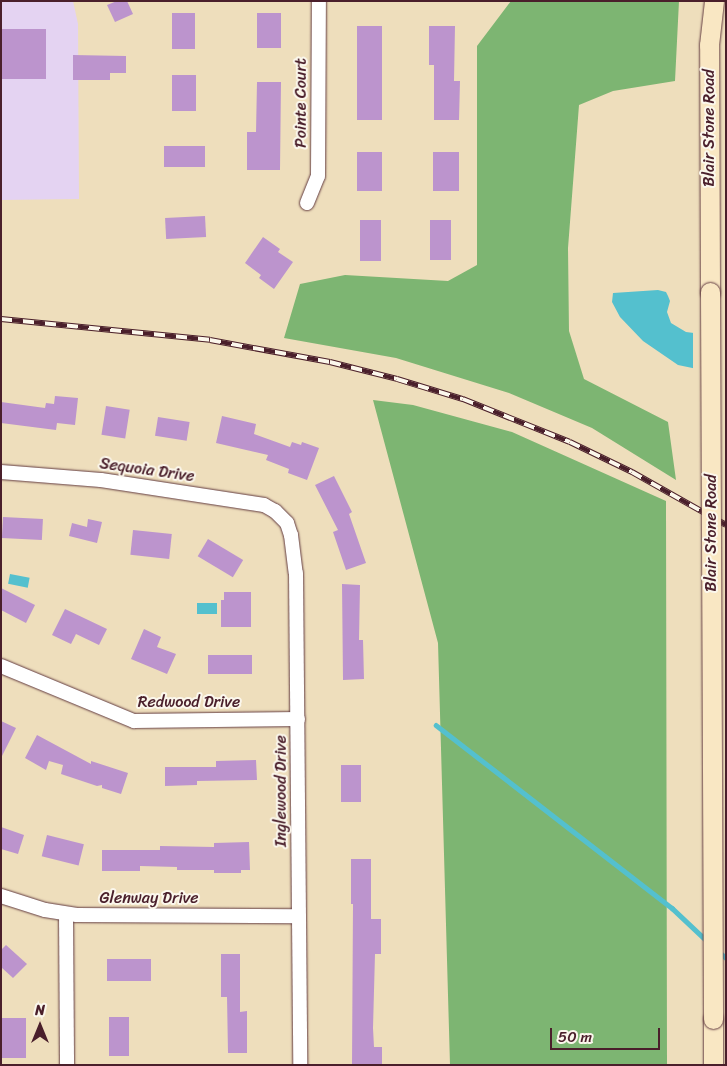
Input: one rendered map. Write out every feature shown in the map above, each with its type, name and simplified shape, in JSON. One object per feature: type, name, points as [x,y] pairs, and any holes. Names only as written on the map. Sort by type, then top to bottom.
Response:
[{"type":"main road","name":"Blair Stone Road","points":[[713,1065],[710,292],[717,129],[709,44],[714,1]]},
{"type":"street","name":"Pointe Court","points":[[307,204],[318,176],[319,1]]},
{"type":"street","name":"Sequoia Drive","points":[[1,472],[101,480],[264,505],[283,518]]},
{"type":"street","name":"Inglewood Drive","points":[[283,518],[292,535],[296,573],[300,1065]]},
{"type":"street","name":"Redwood Drive","points":[[1,666],[134,721],[298,719]]},
{"type":"street","name":"Glenway Drive","points":[[1,896],[45,910],[66,914],[299,916]]},
{"type":"street","points":[[66,914],[67,1065]]},
{"type":"shaded area","points":[[1,1],[73,1],[78,24],[79,199],[1,200]]},
{"type":"green space","points":[[511,1],[679,1],[675,81],[613,91],[579,105],[568,248],[569,331],[584,379],[668,422],[676,480],[592,428],[509,393],[396,358],[284,338],[300,284],[345,275],[448,281],[477,265],[477,46]]},
{"type":"green space","points":[[373,400],[413,405],[512,432],[666,501],[667,1065],[450,1065],[438,643]]},
{"type":"water","points":[[658,290],[666,292],[670,301],[667,312],[671,323],[686,332],[726,337],[726,375],[678,365],[643,341],[620,317],[612,302],[613,293]]},
{"type":"water","points":[[10,574],[30,578],[28,588],[8,584]]},
{"type":"water","points":[[197,603],[217,603],[217,614],[197,614]]},
{"type":"pier","points":[[693,330],[726,335],[726,378],[693,372]]},
{"type":"building","points":[[117,1],[127,1],[133,14],[115,22],[107,5]]},
{"type":"building","points":[[172,13],[195,13],[195,49],[172,49]]},
{"type":"building","points":[[257,13],[281,13],[281,48],[257,48]]},
{"type":"building","points":[[357,26],[382,26],[382,120],[357,120]]},
{"type":"building","points":[[429,26],[455,26],[454,81],[460,81],[459,120],[434,120],[434,65],[429,65]]},
{"type":"building","points":[[1,29],[46,29],[46,79],[1,79]]},
{"type":"building","points":[[73,55],[126,56],[126,73],[110,73],[110,80],[73,80]]},
{"type":"building","points":[[172,75],[196,75],[196,111],[172,111]]},
{"type":"building","points":[[257,82],[281,82],[280,170],[247,170],[247,132],[256,132]]},
{"type":"building","points":[[164,146],[205,146],[205,167],[164,167]]},
{"type":"building","points":[[357,152],[382,152],[382,191],[357,191]]},
{"type":"building","points":[[433,152],[459,152],[459,191],[433,191]]},
{"type":"building","points":[[205,216],[206,237],[166,239],[165,218]]},
{"type":"building","points":[[360,220],[381,220],[381,261],[360,261]]},
{"type":"building","points":[[430,220],[451,220],[451,260],[430,260]]},
{"type":"building","points":[[263,237],[280,249],[278,252],[293,262],[274,289],[259,278],[261,275],[245,263]]},
{"type":"building","points":[[55,396],[78,398],[75,425],[57,423],[56,430],[1,423],[1,402],[45,408],[46,403],[54,404]]},
{"type":"building","points":[[106,406],[130,410],[125,438],[101,435]]},
{"type":"building","points":[[222,416],[256,424],[254,434],[290,447],[292,442],[301,445],[302,442],[319,448],[307,480],[288,473],[289,469],[266,460],[268,455],[216,443]]},
{"type":"building","points":[[158,417],[190,422],[187,441],[155,436]]},
{"type":"building","points":[[334,476],[352,512],[349,514],[366,563],[346,570],[333,532],[338,530],[315,485]]},
{"type":"building","points":[[3,517],[43,519],[42,540],[2,538]]},
{"type":"building","points":[[88,519],[102,522],[97,543],[69,536],[72,523],[87,527]]},
{"type":"building","points":[[133,530],[172,534],[169,559],[130,555]]},
{"type":"building","points":[[208,539],[243,560],[233,577],[198,556]]},
{"type":"building","points":[[342,584],[360,585],[359,640],[363,640],[364,679],[343,680]]},
{"type":"building","points":[[1,588],[35,605],[26,623],[1,610]]},
{"type":"building","points":[[224,592],[251,592],[251,627],[221,627],[221,600],[224,600]]},
{"type":"building","points":[[65,609],[107,629],[99,645],[76,634],[71,644],[52,635]]},
{"type":"building","points":[[144,629],[161,637],[157,647],[176,654],[167,674],[131,659]]},
{"type":"building","points":[[208,655],[252,655],[252,674],[208,674]]},
{"type":"building","points":[[1,721],[16,728],[1,758]]},
{"type":"building","points":[[37,735],[91,764],[91,761],[128,773],[121,794],[102,788],[102,785],[97,786],[61,774],[63,765],[49,761],[46,770],[25,758]]},
{"type":"building","points":[[256,760],[257,780],[197,781],[197,785],[165,786],[165,767],[216,767],[216,761]]},
{"type":"building","points":[[341,765],[361,765],[361,802],[341,802]]},
{"type":"building","points":[[1,827],[24,835],[18,854],[1,849]]},
{"type":"building","points":[[47,835],[84,844],[79,866],[42,856]]},
{"type":"building","points":[[249,842],[250,870],[241,870],[241,873],[214,873],[214,870],[177,870],[177,867],[140,866],[140,871],[102,871],[102,850],[160,850],[160,846],[214,847],[214,843]]},
{"type":"building","points":[[351,859],[371,859],[371,919],[381,919],[381,954],[375,954],[373,1028],[374,1047],[382,1047],[382,1065],[352,1064],[353,904],[351,904]]},
{"type":"building","points":[[6,945],[27,964],[13,978],[1,967],[1,950]]},
{"type":"building","points":[[221,954],[240,954],[240,1012],[247,1011],[247,1053],[228,1053],[227,997],[221,997]]},
{"type":"building","points":[[107,959],[151,959],[151,981],[107,981]]},
{"type":"building","points":[[109,1017],[129,1017],[129,1056],[109,1056]]},
{"type":"building","points":[[1,1018],[26,1018],[26,1058],[1,1058]]},
{"type":"waterway","points":[[436,725],[672,908],[707,941]]},
{"type":"waterway","points":[[718,951],[726,958]]},
{"type":"railway","points":[[1,319],[210,340],[330,362],[397,379],[463,399],[570,442],[632,472],[726,525]]}]
